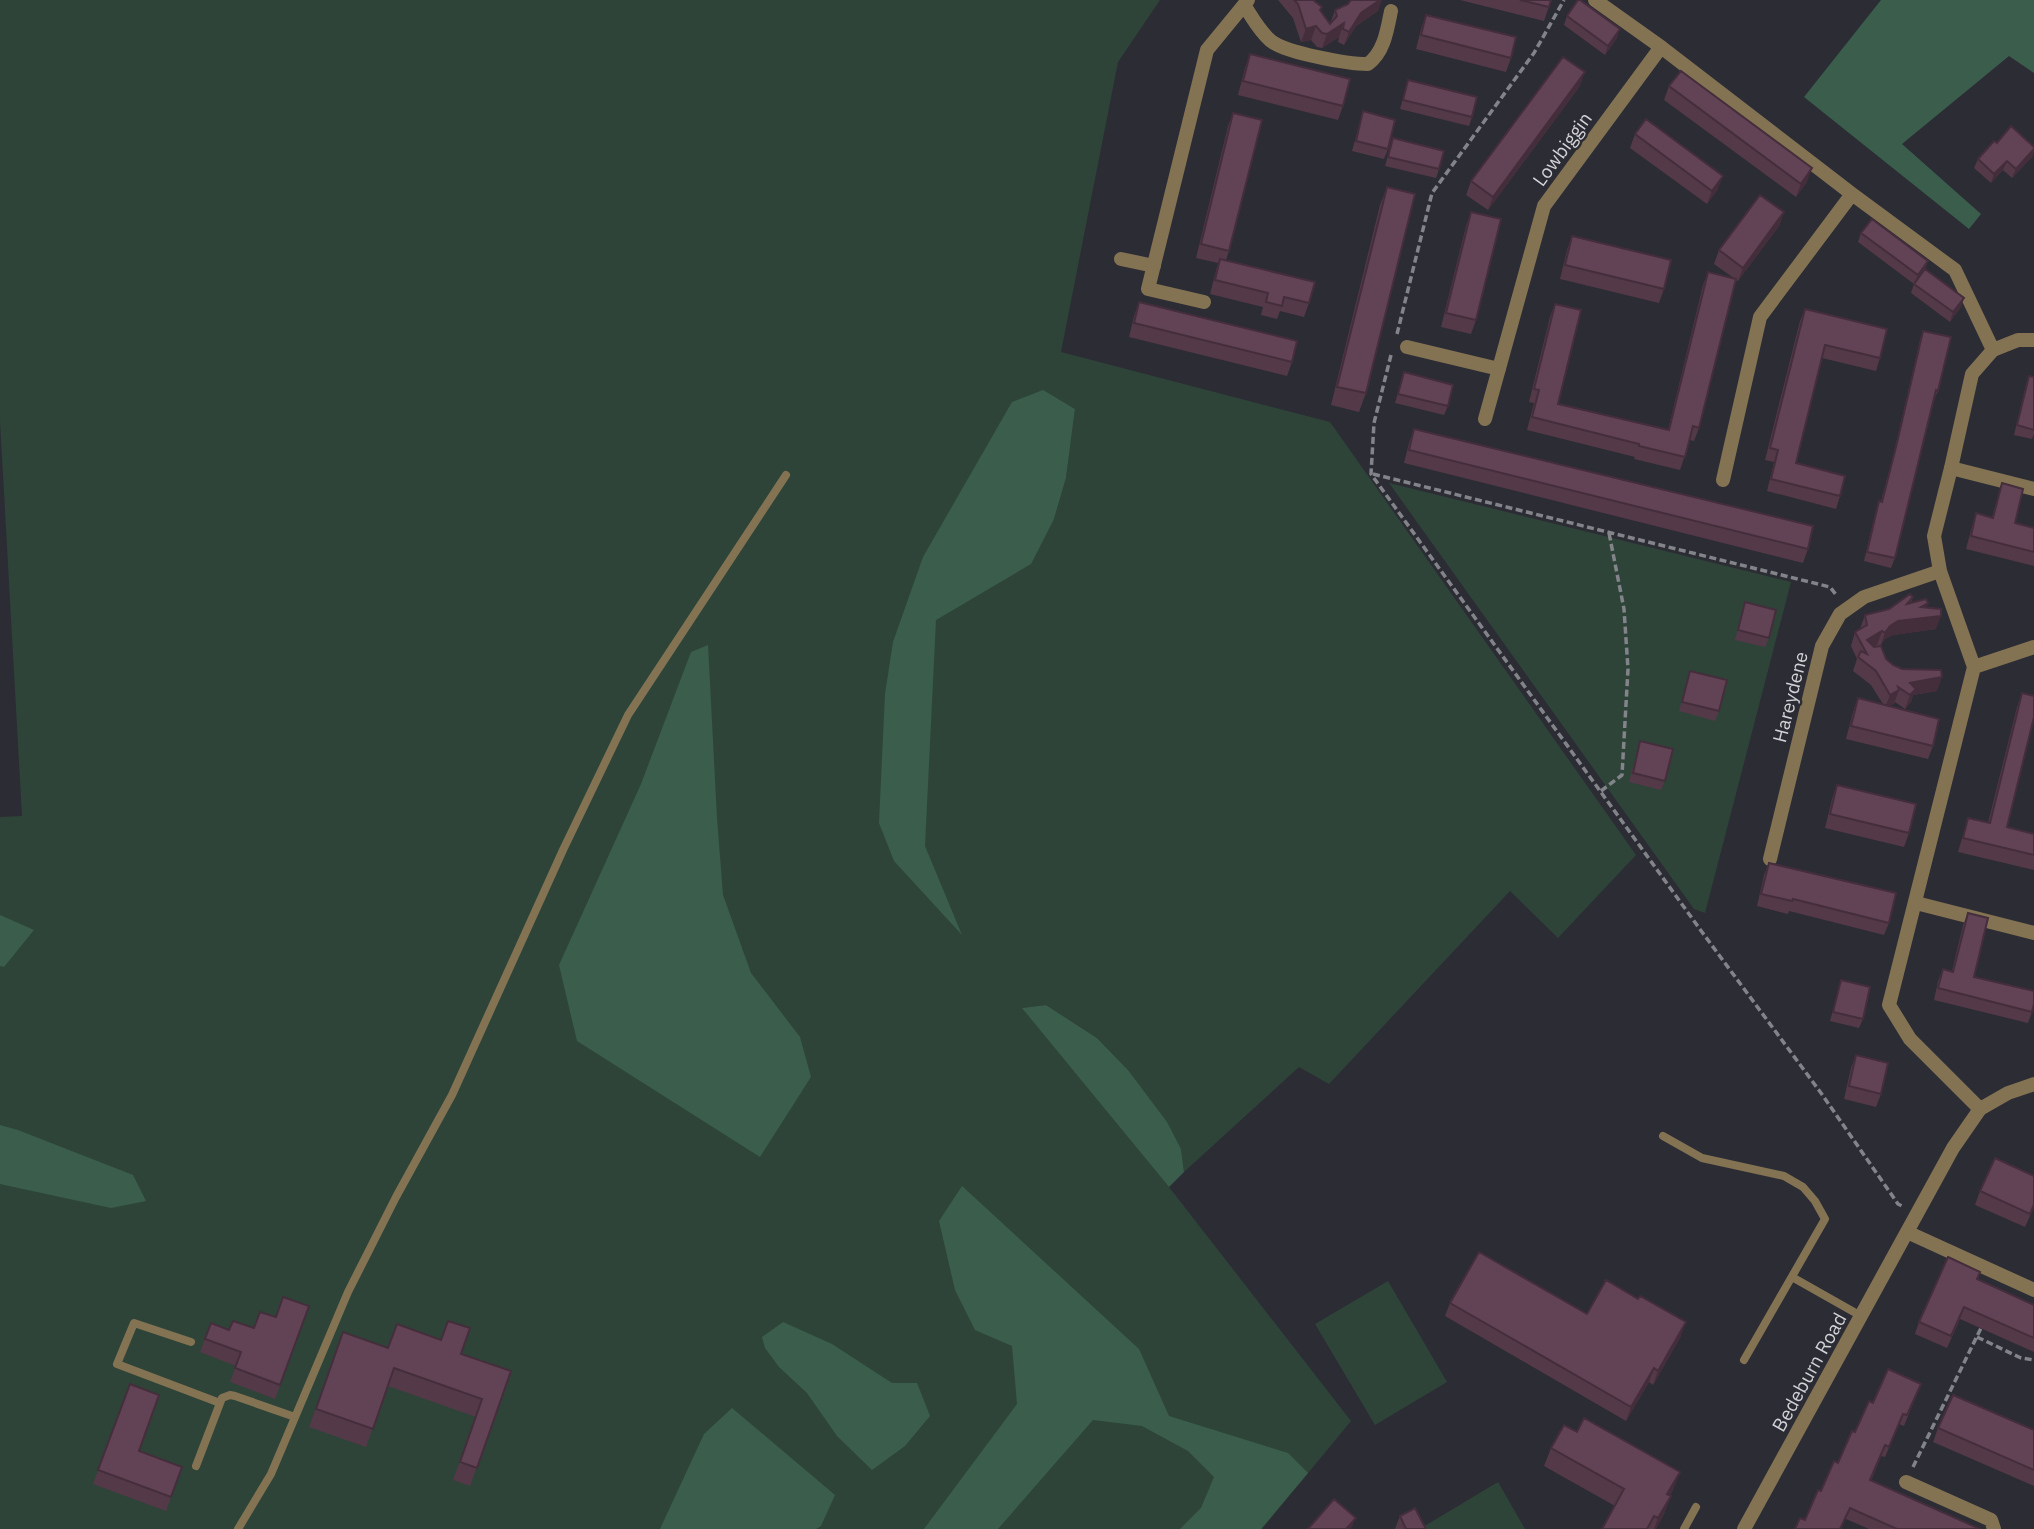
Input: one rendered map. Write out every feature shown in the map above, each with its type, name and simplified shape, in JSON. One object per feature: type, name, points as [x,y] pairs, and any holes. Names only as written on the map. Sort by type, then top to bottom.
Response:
[{"type":"street","points":[[1595,0],[1955,270],[1993,350]]},
{"type":"street","points":[[1204,302],[1148,289],[1207,50],[1246,3],[1261,32],[1273,43],[1299,52],[1353,64],[1368,64],[1380,52],[1391,11]]},
{"type":"street","name":"Lowbiggin","points":[[1485,419],[1544,206],[1661,47]]},
{"type":"street","points":[[1723,481],[1760,317],[1852,194]]},
{"type":"street","points":[[1121,259],[1154,266]]},
{"type":"street","points":[[1980,1109],[1910,1039],[1889,1005],[1974,667],[1940,571],[1934,536],[1972,374],[1993,350],[2018,340],[2034,340]]},
{"type":"street","points":[[1407,347],[1499,369]]},
{"type":"street","points":[[1951,468],[2034,489]]},
{"type":"street","name":"Hareydene","points":[[1770,859],[1822,646],[1840,614],[1864,597],[1940,571]]},
{"type":"street","points":[[1974,667],[2034,647]]},
{"type":"street","points":[[1916,903],[2034,933]]},
{"type":"street","name":"Bedeburn Road","points":[[1744,1529],[1953,1148],[1980,1109],[2008,1093],[2034,1084]]},
{"type":"street","points":[[1906,1232],[2034,1290]]},
{"type":"street","points":[[1906,1482],[1992,1520],[1994,1529]]},
{"type":"lane","points":[[238,1529],[271,1474],[348,1292],[452,1095],[628,715],[786,475]]},
{"type":"lane","points":[[1663,1136],[1702,1157],[1784,1176],[1803,1187],[1825,1219],[1744,1360]]},
{"type":"lane","points":[[1792,1277],[1861,1316]]},
{"type":"lane","points":[[191,1342],[134,1323],[117,1364],[220,1403]]},
{"type":"lane","points":[[196,1466],[222,1398],[229,1395],[295,1417]]},
{"type":"lane","points":[[1684,1529],[1696,1507]]},
{"type":"path","points":[[1564,0],[1534,53],[1432,193],[1374,423],[1371,474],[1821,1093],[1898,1204],[1917,1213]]},
{"type":"path","points":[[1371,474],[1830,587],[1848,608]]},
{"type":"path","points":[[1600,792],[1622,775],[1628,669],[1624,609],[1609,533]]},
{"type":"path","points":[[1906,1482],[1983,1325]]},
{"type":"path","points":[[1977,1337],[2021,1358],[2034,1360]]},
{"type":"green space","points":[[0,0],[1160,0],[1118,62],[1061,352],[1330,422],[1636,855],[1558,938],[1510,891],[1329,1084],[1299,1067],[1184,1172],[1181,1149],[1128,1070],[1097,1038],[1046,1005],[1023,1008],[1169,1187],[1351,1421],[1262,1529],[0,1529],[0,817],[22,816],[0,421]],"holes":[[[1043,391],[1075,409],[1066,478],[1054,519]]]},
{"type":"green space","points":[[1881,0],[2034,0],[2034,73],[2009,56],[1902,144],[1981,214],[1969,229],[1804,97]]},
{"type":"green space","points":[[1043,390],[1075,409],[1066,478],[1054,519],[1031,564],[936,620],[925,846],[962,935],[894,861],[879,823],[885,694],[893,642],[923,557],[1012,402]]},
{"type":"green space","points":[[1389,483],[1791,582],[1705,913],[1694,909]]},
{"type":"green space","points":[[708,645],[723,895],[751,973],[800,1037],[811,1077],[760,1157],[577,1041],[559,965],[641,784],[691,652]]},
{"type":"green space","points":[[0,915],[34,930],[4,967],[0,966]]},
{"type":"green space","points":[[1046,1005],[1097,1038],[1128,1070],[1167,1122],[1181,1149],[1184,1172],[1169,1187],[1022,1008]]},
{"type":"green space","points":[[0,1125],[133,1175],[146,1201],[111,1208],[0,1184]]},
{"type":"green space","points":[[962,1186],[1139,1349],[1169,1416],[1288,1453],[1308,1473],[1261,1529],[1180,1529],[1201,1508],[1214,1477],[1188,1451],[1142,1426],[1093,1420],[998,1529],[924,1529],[1017,1404],[1012,1346],[975,1330],[955,1290],[939,1221]]},
{"type":"green space","points":[[1388,1281],[1447,1382],[1375,1425],[1315,1324]]},
{"type":"green space","points":[[783,1322],[832,1344],[892,1383],[917,1383],[930,1416],[905,1446],[872,1470],[837,1436],[807,1393],[779,1367],[765,1348],[762,1337]]},
{"type":"green space","points":[[732,1408],[835,1495],[821,1526],[816,1529],[660,1529],[704,1434]]},
{"type":"green space","points":[[1498,1482],[1525,1529],[1424,1529],[1423,1527]]},
{"type":"building","points":[[1294,0],[1313,0],[1322,7],[1320,10],[1330,24],[1337,16],[1335,10],[1351,0],[1380,0],[1361,13],[1349,32],[1343,29],[1344,23],[1327,34],[1322,33],[1316,26],[1306,29],[1298,4]]},
{"type":"building","points":[[1520,0],[1551,0],[1549,7]]},
{"type":"building","points":[[1578,0],[1620,29],[1608,46],[1567,16]]},
{"type":"building","points":[[1426,15],[1516,37],[1511,58],[1421,35]]},
{"type":"building","points":[[1250,54],[1350,79],[1343,106],[1243,81]]},
{"type":"building","points":[[1563,57],[1585,72],[1493,197],[1471,181]]},
{"type":"building","points":[[1681,71],[1812,168],[1801,184],[1669,86]]},
{"type":"building","points":[[1408,80],[1477,97],[1472,117],[1403,100]]},
{"type":"building","points":[[1363,111],[1395,120],[1388,149],[1356,141]]},
{"type":"building","points":[[1233,113],[1262,120],[1229,251],[1201,244]]},
{"type":"building","points":[[1646,119],[1723,176],[1712,191],[1635,134]]},
{"type":"building","points":[[2011,126],[2034,149],[2016,169],[2007,161],[1994,174],[1978,159],[1994,141],[1997,143]]},
{"type":"building","points":[[1393,138],[1444,151],[1439,169],[1388,157]]},
{"type":"building","points":[[1387,187],[1415,194],[1366,393],[1337,387]]},
{"type":"building","points":[[1760,195],[1784,212],[1743,268],[1719,250]]},
{"type":"building","points":[[1471,212],[1501,219],[1476,320],[1446,313]]},
{"type":"building","points":[[1872,219],[1928,261],[1918,275],[1861,233]]},
{"type":"building","points":[[1572,236],[1671,260],[1664,289],[1565,265]]},
{"type":"building","points":[[1220,259],[1315,282],[1309,303],[1284,297],[1282,306],[1266,302],[1268,293],[1215,280]]},
{"type":"building","points":[[1925,269],[1964,298],[1953,312],[1914,284]]},
{"type":"building","points":[[1708,272],[1736,279],[1699,428],[1693,426],[1685,457],[1532,417],[1539,390],[1534,389],[1555,304],[1581,310],[1558,404],[1669,430]]},
{"type":"building","points":[[1139,302],[1297,341],[1292,362],[1134,323]]},
{"type":"building","points":[[1805,309],[1887,329],[1880,358],[1825,345],[1796,463],[1845,476],[1840,496],[1771,479],[1778,450],[1770,448]]},
{"type":"building","points":[[1923,331],[1951,337],[1895,558],[1867,552],[1896,447]]},
{"type":"building","points":[[1404,372],[1453,385],[1448,406],[1398,394]]},
{"type":"building","points":[[2029,376],[2034,377],[2034,430],[2017,425]]},
{"type":"building","points":[[1414,429],[1813,526],[1808,549],[1409,450]]},
{"type":"building","points":[[2002,483],[2023,489],[2015,523],[2034,528],[2034,552],[1971,536],[1976,513],[1993,518]]},
{"type":"building","points":[[1910,594],[1913,597],[1907,604],[1926,599],[1928,603],[1921,607],[1941,609],[1941,616],[1898,621],[1885,633],[1882,631],[1867,640],[1874,647],[1881,646],[1886,659],[1893,665],[1902,669],[1941,670],[1942,677],[1910,683],[1916,689],[1910,695],[1898,687],[1899,690],[1890,695],[1876,671],[1858,657],[1861,651],[1867,654],[1855,632],[1867,625],[1865,615],[1889,609]]},
{"type":"building","points":[[1745,602],[1776,610],[1769,638],[1738,630]]},
{"type":"building","points":[[1690,671],[1727,680],[1719,711],[1682,702]]},
{"type":"building","points":[[2022,693],[2034,696],[2034,717],[2007,827],[2034,834],[2034,855],[1963,838],[1968,818],[1990,823]]},
{"type":"building","points":[[1858,698],[1939,719],[1933,746],[1851,726]]},
{"type":"building","points":[[1640,741],[1673,749],[1665,781],[1633,773]]},
{"type":"building","points":[[1837,785],[1916,804],[1909,833],[1830,814]]},
{"type":"building","points":[[1769,863],[1896,893],[1889,923],[1793,899],[1792,901],[1761,894]]},
{"type":"building","points":[[1968,913],[1988,918],[1974,977],[2034,991],[2032,1012],[1938,988],[1943,969],[1953,972]]},
{"type":"building","points":[[1841,980],[1870,987],[1863,1019],[1833,1012]]},
{"type":"building","points":[[1856,1055],[1888,1063],[1881,1094],[1849,1086]]},
{"type":"building","points":[[1995,1158],[2034,1176],[2034,1204],[2030,1214],[1980,1191]]},
{"type":"building","points":[[1479,1252],[1587,1314],[1606,1280],[1686,1322],[1658,1371],[1654,1368],[1631,1407],[1450,1303]]},
{"type":"building","points":[[1948,1257],[1980,1272],[1977,1279],[2034,1305],[2034,1338],[1964,1307],[1951,1336],[1919,1322]]},
{"type":"building","points":[[283,1297],[309,1306],[280,1385],[235,1368],[241,1352],[205,1339],[211,1323],[229,1330],[233,1321],[254,1328],[260,1312],[276,1317]]},
{"type":"building","points":[[448,1321],[470,1328],[461,1354],[511,1371],[477,1468],[460,1462],[482,1399],[394,1368],[373,1429],[316,1409],[343,1332],[388,1348],[397,1324],[441,1340]]},
{"type":"building","points":[[1888,1369],[1921,1384],[1907,1415],[1903,1414],[1889,1447],[1885,1445],[1870,1480],[1980,1529],[1897,1529],[1850,1508],[1840,1529],[1795,1529],[1800,1518],[1805,1520],[1834,1461],[1838,1463],[1869,1401],[1873,1403]]},
{"type":"building","points":[[130,1384],[159,1395],[139,1451],[182,1467],[171,1497],[98,1470]]},
{"type":"building","points":[[1953,1395],[2034,1430],[2034,1470],[1938,1428]]},
{"type":"building","points":[[1584,1418],[1680,1472],[1667,1494],[1671,1496],[1658,1518],[1654,1516],[1647,1529],[1602,1529],[1624,1489],[1551,1448],[1564,1425],[1577,1432]]},
{"type":"building","points":[[1334,1499],[1356,1518],[1346,1529],[1308,1529]]},
{"type":"building","points":[[1415,1508],[1426,1529],[1406,1529],[1400,1516]]}]
